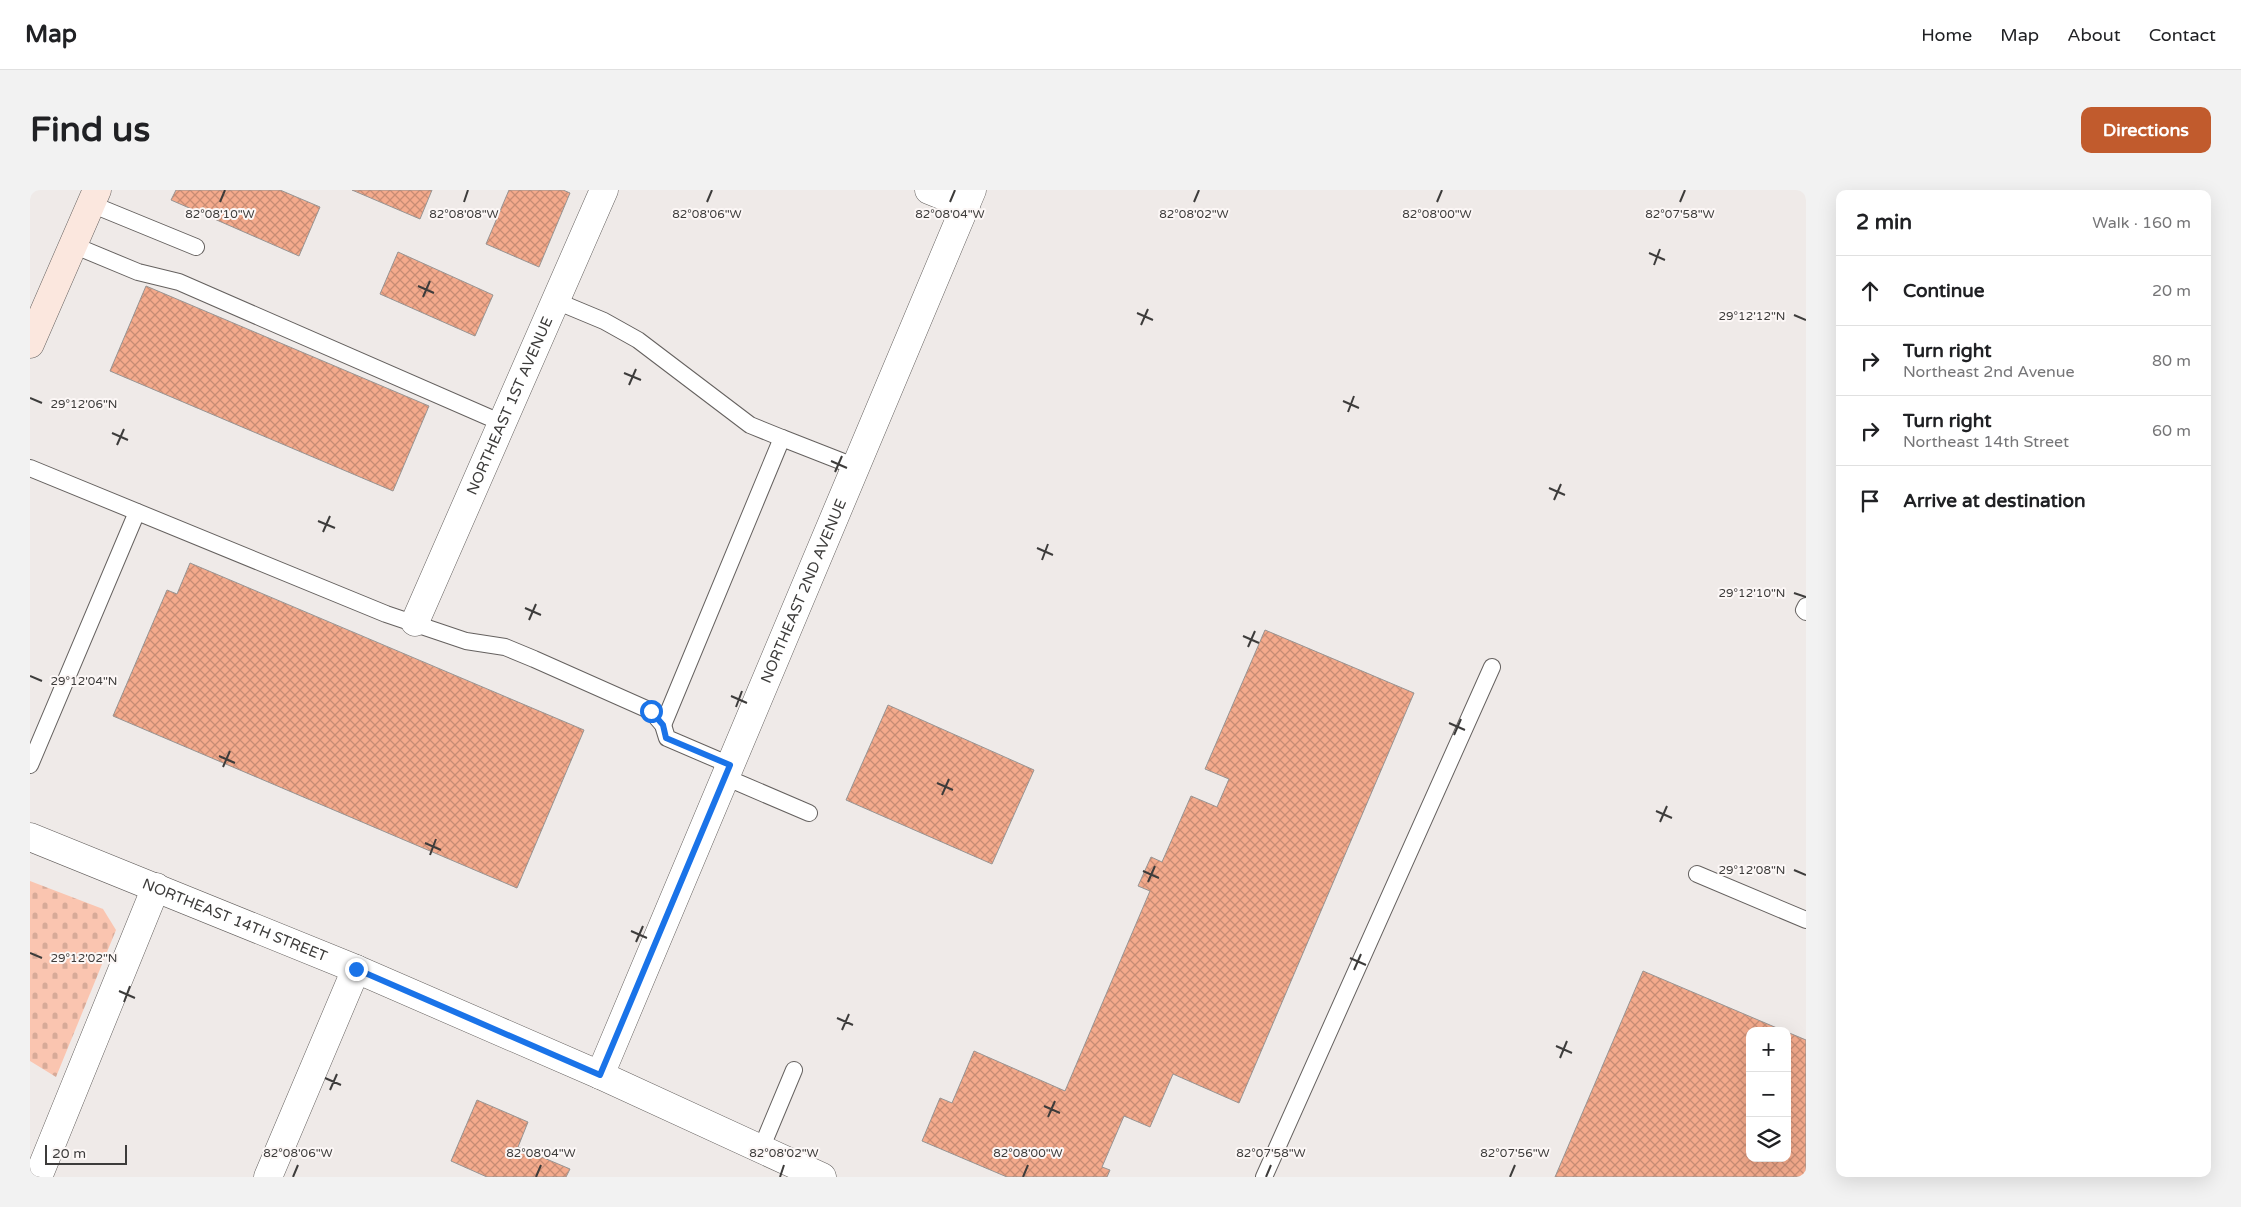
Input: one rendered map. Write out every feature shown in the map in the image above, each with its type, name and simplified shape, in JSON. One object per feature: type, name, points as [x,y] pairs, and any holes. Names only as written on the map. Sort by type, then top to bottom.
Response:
[{"type":"main road","points":[[30,344],[94,197]]},
{"type":"street","name":"NORTHEAST 1ST AVENUE","points":[[415,622],[604,190]]},
{"type":"street","points":[[929,190],[969,198]]},
{"type":"street","name":"NORTHEAST 2ND AVENUE","points":[[600,1075],[969,198]]},
{"type":"street","name":"NORTHEAST 14TH STREET","points":[[30,836],[356,969],[600,1075],[822,1177]]},
{"type":"street","points":[[38,1177],[156,887]]},
{"type":"street","points":[[268,1177],[356,969]]},
{"type":"lane","points":[[94,197],[196,247]]},
{"type":"lane","points":[[73,245],[138,272],[179,282],[502,423]]},
{"type":"lane","points":[[556,301],[604,321],[638,340],[750,425],[856,467]]},
{"type":"lane","points":[[663,725],[782,438]]},
{"type":"lane","points":[[30,468],[386,614],[415,622],[466,641],[505,647],[534,658],[651,711],[663,725],[666,738],[809,813]]},
{"type":"lane","points":[[30,765],[137,512]]},
{"type":"lane","points":[[1806,606],[1804,610],[1806,612]]},
{"type":"lane","points":[[1264,1177],[1492,667]]},
{"type":"lane","points":[[1696,874],[1806,920]]},
{"type":"lane","points":[[761,1149],[794,1070]]},
{"type":"green space","points":[[30,881],[103,909],[116,930],[56,1077],[30,1061]]},
{"type":"building","points":[[176,190],[280,190],[320,207],[299,256],[171,200]]},
{"type":"building","points":[[352,190],[432,190],[420,219]]},
{"type":"building","points":[[509,190],[563,190],[570,193],[539,267],[486,244]]},
{"type":"building","points":[[398,252],[493,295],[475,336],[380,294]]},
{"type":"building","points":[[146,286],[429,406],[393,491],[110,371]]},
{"type":"building","points":[[190,563],[584,730],[517,888],[113,716],[167,590],[177,594]]},
{"type":"building","points":[[1265,630],[1414,693],[1239,1103],[1173,1074],[1150,1127],[1124,1116],[1102,1167],[1110,1170],[1107,1177],[1007,1177],[922,1141],[940,1098],[952,1103],[974,1051],[1065,1091],[1150,891],[1138,886],[1151,857],[1162,862],[1191,796],[1217,807],[1229,779],[1205,769]]},
{"type":"building","points":[[888,705],[1034,770],[992,864],[846,800]]},
{"type":"building","points":[[1643,971],[1775,1027],[1746,1027],[1746,1162],[1791,1162],[1791,1034],[1806,1040],[1806,1177],[1555,1177]]},
{"type":"building","points":[[477,1100],[528,1122],[518,1147],[570,1169],[566,1177],[487,1177],[451,1161]]},
{"type":"route","points":[[356,969],[600,1075],[730,765],[666,738],[663,725],[651,711]]}]
